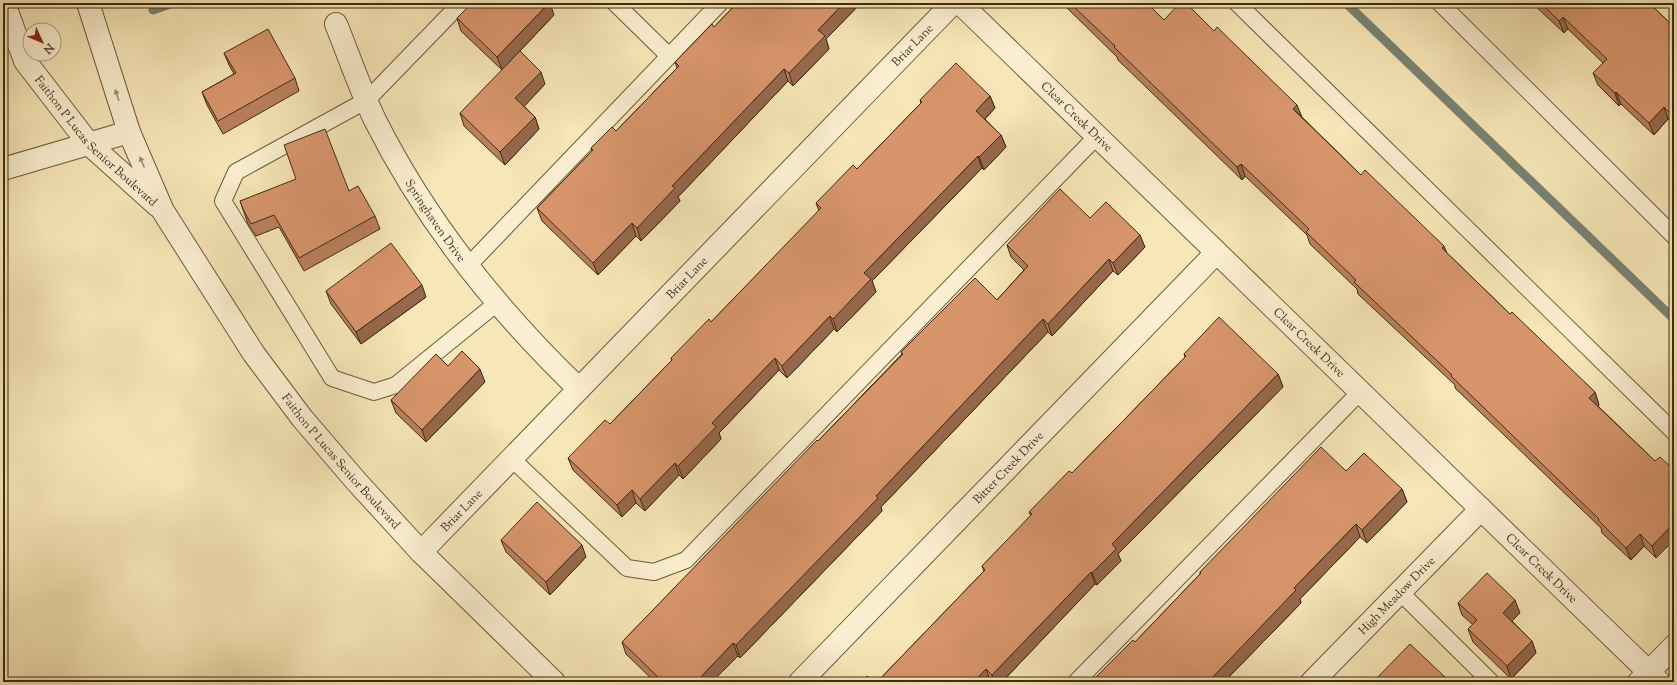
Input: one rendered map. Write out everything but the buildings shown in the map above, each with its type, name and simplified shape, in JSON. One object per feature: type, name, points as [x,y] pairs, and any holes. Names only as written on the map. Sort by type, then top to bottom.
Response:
[{"type":"street","name":"Faithon P Lucas Senior Boulevard","points":[[4,3],[24,61],[89,144],[163,211]]},
{"type":"street","name":"Faithon P Lucas Senior Boulevard","points":[[88,3],[129,132],[163,211],[254,354],[302,418],[420,552],[554,682]]},
{"type":"street","name":"Briar Lane","points":[[420,552],[952,3]]},
{"type":"street","name":"Clear Creek Drive","points":[[960,3],[1481,509],[1649,679]]},
{"type":"street","name":"Springhaven Drive","points":[[336,24],[374,118],[395,158],[428,212],[467,266],[497,303],[542,354],[579,389]]},
{"type":"street","points":[[3,169],[129,132]]},
{"type":"street","name":"Bitter Creek Drive","points":[[800,682],[1216,253]]},
{"type":"street","name":"High Meadow Drive","points":[[1312,682],[1481,509]]},
{"type":"street","points":[[1649,679],[1674,646]]},
{"type":"lane","points":[[461,3],[367,100],[236,172],[223,201],[332,378],[374,392],[396,385],[497,303]]},
{"type":"lane","points":[[615,3],[669,56]]},
{"type":"lane","points":[[467,266],[720,3]]},
{"type":"lane","points":[[1237,3],[1674,432]]},
{"type":"lane","points":[[1440,3],[1674,236]]},
{"type":"lane","points":[[511,458],[627,568],[654,572],[686,560],[1097,136]]},
{"type":"lane","points":[[1076,682],[1360,392]]},
{"type":"lane","points":[[1400,592],[1491,682]]},
{"type":"waterway","points":[[153,10],[173,3]]},
{"type":"waterway","points":[[1346,3],[1674,319]]}]
